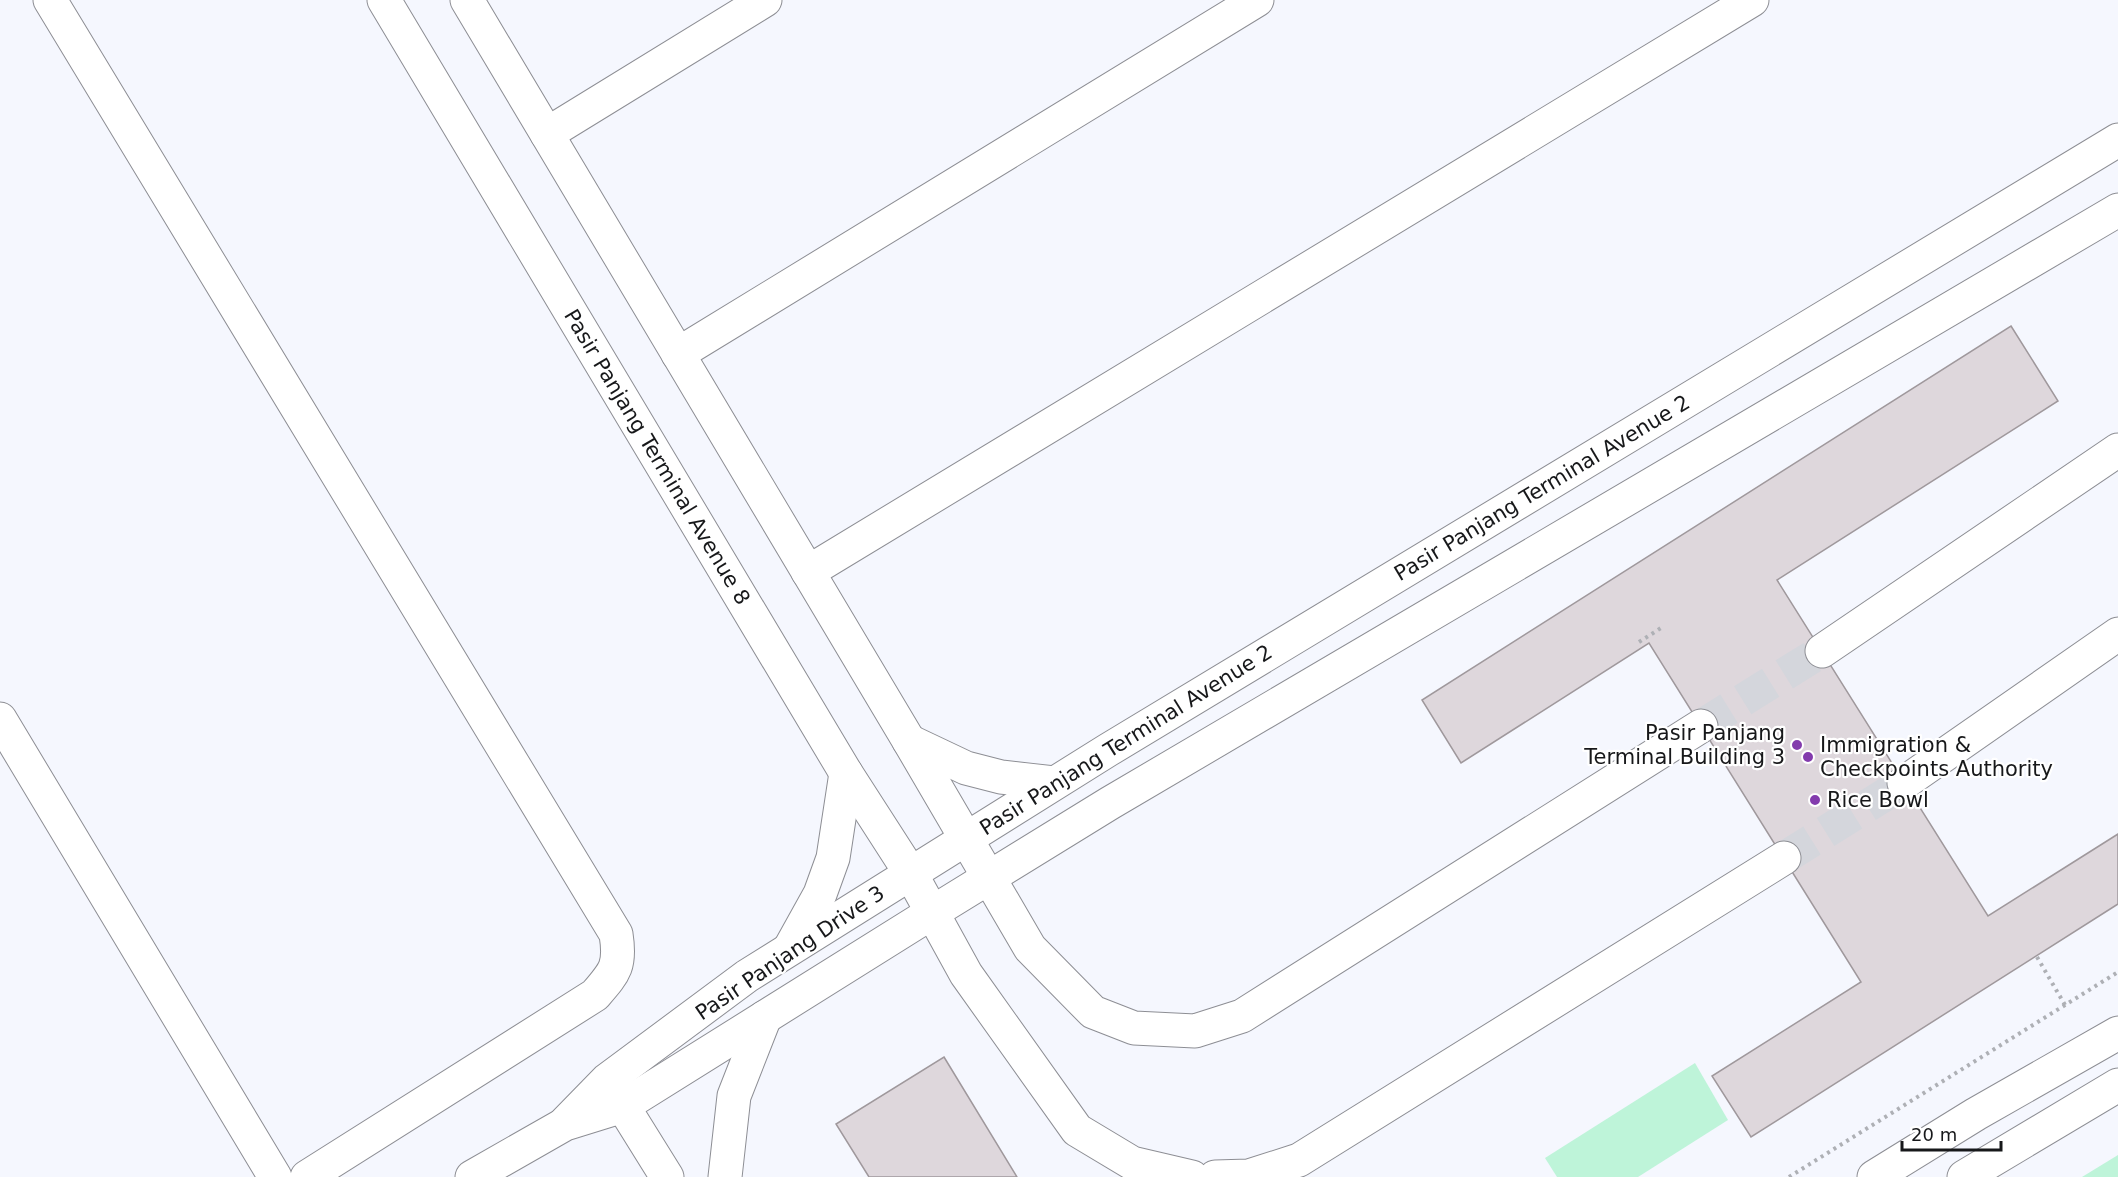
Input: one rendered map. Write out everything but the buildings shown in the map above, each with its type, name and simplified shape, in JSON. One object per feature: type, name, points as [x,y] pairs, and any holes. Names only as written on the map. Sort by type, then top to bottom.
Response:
[{"type":"street","points":[[50,0],[616,934],[619,953],[613,974],[595,995],[307,1177]]},
{"type":"street","name":"Pasir Panjang Terminal Avenue 8","points":[[384,0],[846,773],[911,874],[966,974],[1077,1130],[1132,1163],[1192,1177]]},
{"type":"street","points":[[467,0],[990,877],[1030,948],[1093,1012],[1134,1028],[1195,1031],[1242,1016],[1701,726]]},
{"type":"street","points":[[547,134],[765,0]]},
{"type":"street","points":[[678,354],[1257,0]]},
{"type":"street","points":[[808,572],[1752,0]]},
{"type":"street","name":"Pasir Panjang Terminal Avenue 2","points":[[966,838],[2118,140]]},
{"type":"street","points":[[990,877],[1110,803],[2118,210]]},
{"type":"street","points":[[1822,651],[2118,450]]},
{"type":"street","points":[[1904,783],[2118,634]]},
{"type":"street","points":[[0,719],[275,1177]]},
{"type":"street","points":[[909,741],[966,768],[1001,777],[1054,783]]},
{"type":"street","points":[[789,950],[820,894],[833,858],[846,773]]},
{"type":"street","name":"Pasir Panjang Drive 3","points":[[615,1093],[747,976],[966,838]]},
{"type":"street","points":[[1215,1177],[1249,1176],[1299,1160],[1784,858]]},
{"type":"street","name":"Pasir Panjang Drive 3","points":[[472,1177],[615,1093],[765,1017],[990,877]]},
{"type":"street","points":[[725,1177],[734,1096],[765,1017]]},
{"type":"street","points":[[1874,1177],[1976,1114],[2118,1033]]},
{"type":"street","points":[[1964,1177],[2118,1085]]},
{"type":"street","points":[[615,1093],[667,1177]]},
{"type":"path","points":[[1639,642],[1661,628]]},
{"type":"path","points":[[2037,957],[2065,1005]]},
{"type":"path","points":[[1789,1177],[2118,972]]},
{"type":"green space","points":[[1695,1063],[1728,1120],[1638,1177],[1557,1177],[1545,1158]]},
{"type":"green space","points":[[2118,1155],[2118,1177],[2082,1177]]},
{"type":"tunnel","points":[[1701,726],[1822,651]]},
{"type":"tunnel","points":[[1784,858],[1904,783]]},
{"type":"place","name":"Pasir Panjang Terminal Building 3","points":[[1797,745]]},
{"type":"place","name":"Immigration & Checkpoints Authority","points":[[1808,757]]},
{"type":"place","name":"Rice Bowl","points":[[1815,800]]}]
